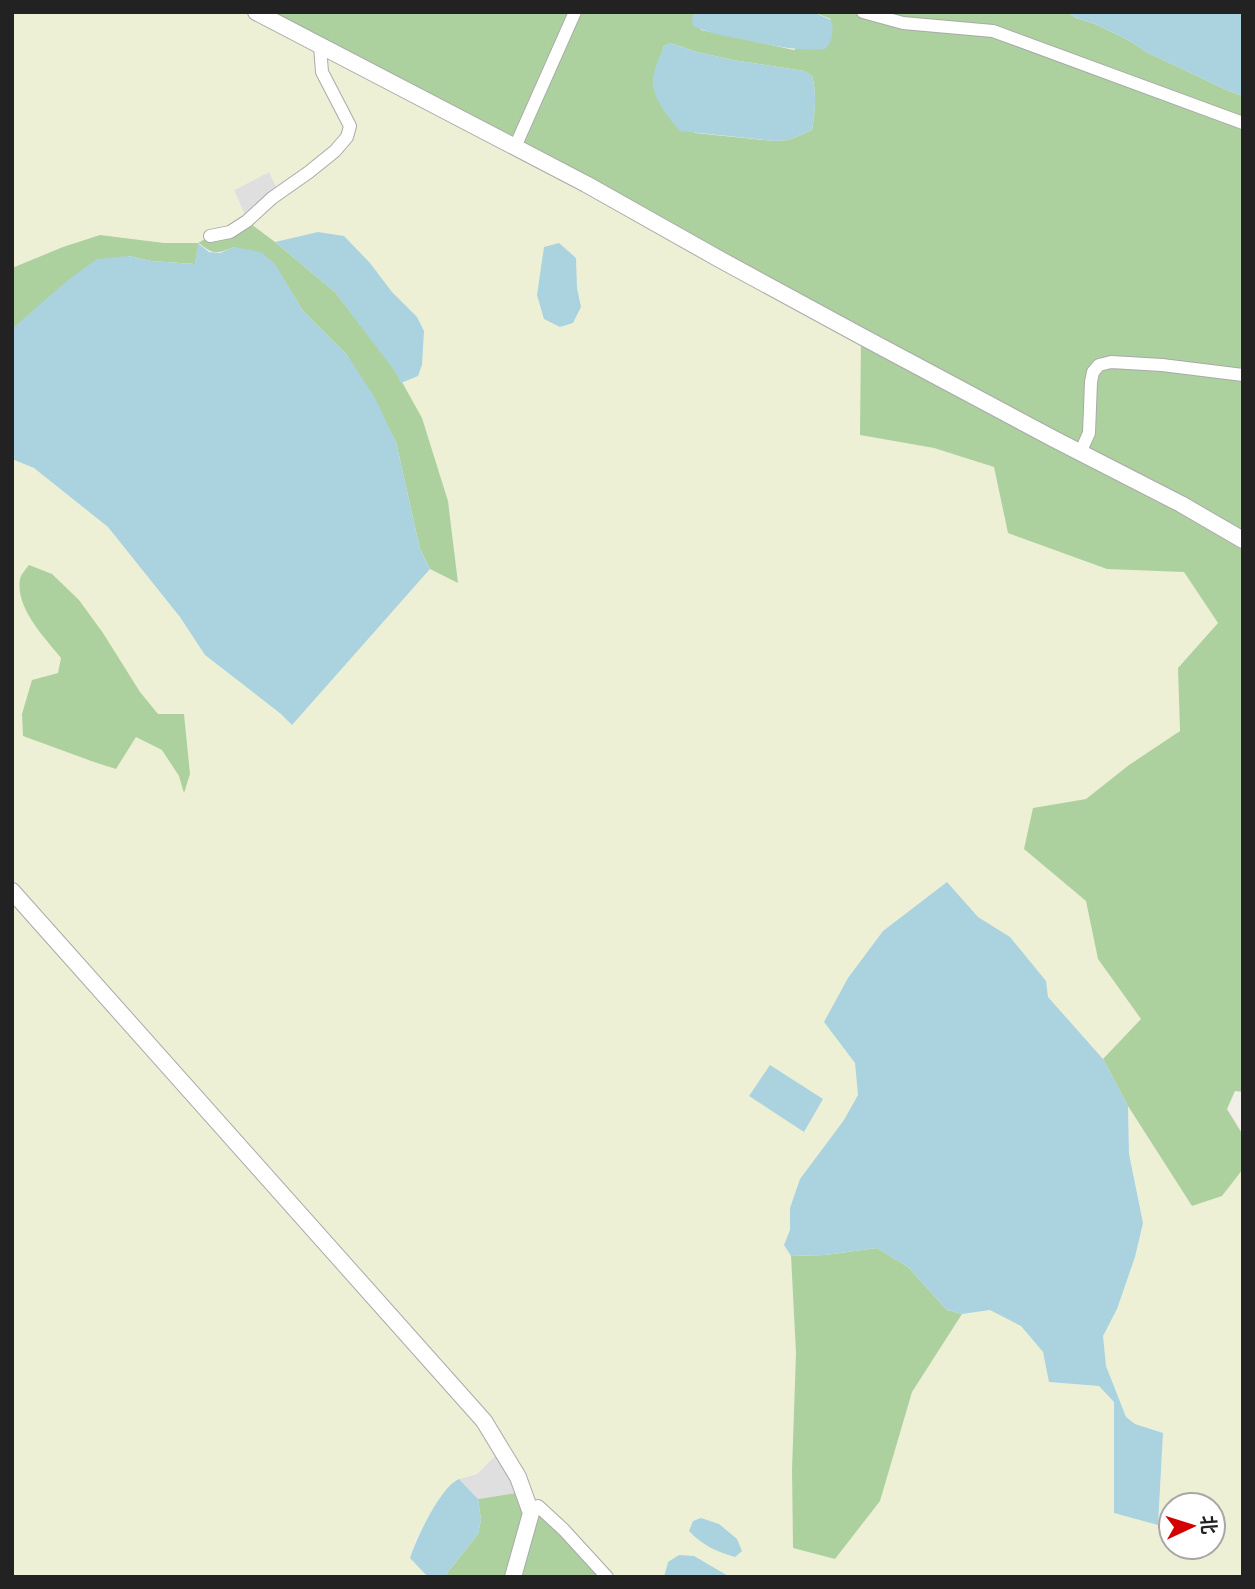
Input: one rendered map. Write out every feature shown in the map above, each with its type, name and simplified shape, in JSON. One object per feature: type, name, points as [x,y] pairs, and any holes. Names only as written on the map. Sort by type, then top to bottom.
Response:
[{"type":"street","points":[[256,12],[586,184],[861,336],[1181,504],[1243,540]]},
{"type":"street","points":[[515,147],[575,12]]},
{"type":"street","points":[[863,12],[903,23],[993,31],[1243,123]]},
{"type":"street","points":[[210,236],[230,232],[247,221],[272,198],[335,151],[347,137],[350,126],[322,72],[320,46]]},
{"type":"street","points":[[1080,453],[1088,433],[1093,372],[1099,365],[1111,362],[1162,365],[1243,375]]},
{"type":"street","points":[[12,891],[484,1421],[518,1477],[531,1513],[513,1577]]},
{"type":"street","points":[[538,1506],[607,1577]]},
{"type":"shaded area","points":[[269,172],[280,193],[247,221],[234,190]]},
{"type":"shaded area","points":[[501,1450],[523,1492],[478,1499],[459,1479],[477,1474]]},
{"type":"green space","points":[[12,12],[256,12],[861,336],[861,435],[934,448],[994,467],[1107,568],[1184,571],[1218,623],[1178,668],[1180,731],[1129,765],[1086,799],[1033,808],[1086,901],[1098,959],[1141,1019],[1103,1059],[1048,997],[1046,981],[1010,937],[978,917],[947,882],[835,1036],[855,1063],[858,1095],[844,1120],[800,1179],[790,1208],[790,1230],[784,1245],[791,1256],[796,1353],[792,1469],[793,1548],[835,1559],[880,1501],[912,1392],[962,1314],[990,1310],[1021,1326],[1043,1352],[1049,1382],[1099,1386],[1114,1402],[1114,1512],[1157,1524],[1157,1561],[1227,1561],[1227,1491],[1160,1491],[1163,1433],[1135,1424],[1126,1417],[1106,1366],[1103,1336],[1117,1309],[1135,1257],[1143,1223],[1129,1154],[1128,1106],[1192,1206],[1222,1196],[1243,1169],[1243,1577],[730,1577],[720,1571],[668,1562],[664,1577],[607,1577],[538,1507],[501,1450],[477,1474],[455,1480],[438,1501],[416,1539],[410,1558],[428,1577],[12,1577],[12,459],[34,468],[108,527],[180,617],[205,655],[292,725],[430,569],[458,582],[448,501],[422,418],[401,383],[418,376],[392,292],[370,263],[318,232],[275,242],[247,221],[198,243],[164,243],[29,261],[12,268]],"holes":[[[269,172],[279,193],[247,220],[234,190]]]},
{"type":"green space","points":[[256,12],[696,12],[693,17],[701,30],[794,50],[831,19],[813,12],[1067,12],[1128,40],[1148,53],[1243,96],[1243,1092],[1235,1091],[1227,1109],[1243,1135],[1243,1169],[1222,1196],[1192,1206],[1128,1106],[1103,1059],[1141,1019],[1098,959],[1086,901],[1024,849],[1033,808],[1086,799],[1129,765],[1180,731],[1178,668],[1218,623],[1184,572],[1107,569],[1008,533],[994,467],[934,448],[860,435],[861,336]],"holes":[[[670,43],[697,52],[804,71],[812,76],[815,89],[812,130],[789,140],[775,141],[695,133],[653,79],[664,46]]]},
{"type":"green space","points":[[247,221],[335,292],[397,373],[422,418],[448,501],[458,583],[430,569],[420,549],[396,442],[347,355],[303,311],[275,265],[234,247],[215,252],[199,243],[195,264],[151,261],[129,256],[12,329],[12,268],[100,235],[164,243],[198,243]]},
{"type":"green space","points":[[29,565],[52,574],[79,600],[140,692],[158,714],[184,714],[190,774],[184,793],[179,776],[162,750],[136,737],[116,769],[23,736],[22,714],[32,680],[58,673],[61,658],[33,622],[22,601],[20,579]]},
{"type":"green space","points":[[877,1248],[908,1267],[947,1310],[962,1314],[912,1392],[880,1501],[835,1559],[793,1548],[792,1469],[796,1353],[791,1256],[825,1255]]},
{"type":"green space","points":[[523,1492],[607,1577],[444,1577],[478,1534],[481,1520],[478,1499]]},
{"type":"water","points":[[696,12],[813,12],[831,20],[832,35],[825,49],[784,47],[693,26],[692,17]]},
{"type":"water","points":[[1067,12],[1243,12],[1243,96],[1148,53],[1128,40]]},
{"type":"water","points":[[670,43],[733,60],[804,71],[812,76],[815,90],[812,130],[789,140],[775,141],[680,131],[661,106],[653,85],[659,58],[664,46]]},
{"type":"water","points":[[318,232],[344,236],[417,317],[424,331],[422,365],[418,376],[401,383],[335,292],[275,242]]},
{"type":"water","points":[[198,243],[209,252],[220,253],[234,247],[261,252],[275,264],[303,311],[347,355],[375,398],[396,442],[420,549],[430,569],[292,725],[205,655],[180,617],[108,527],[34,468],[12,459],[12,329],[68,280],[97,259],[129,256],[151,261],[195,264]]},
{"type":"water","points":[[559,243],[576,258],[581,307],[573,323],[560,327],[544,319],[537,295],[544,247]]},
{"type":"water","points":[[947,882],[978,917],[1010,937],[1046,981],[1048,997],[1103,1059],[1128,1106],[1129,1154],[1143,1223],[1135,1257],[1117,1309],[1103,1336],[1106,1366],[1126,1417],[1135,1424],[1163,1433],[1160,1491],[1157,1491],[1157,1525],[1114,1513],[1114,1402],[1099,1386],[1049,1382],[1043,1352],[1021,1326],[990,1310],[962,1314],[947,1310],[908,1267],[877,1248],[825,1255],[791,1256],[784,1245],[790,1230],[790,1208],[800,1179],[844,1120],[858,1095],[855,1063],[824,1022],[848,978],[883,931]]},
{"type":"water","points":[[770,1065],[823,1099],[804,1132],[749,1096]]},
{"type":"water","points":[[459,1479],[478,1499],[481,1520],[478,1534],[444,1577],[428,1577],[410,1558],[423,1526],[437,1502]]},
{"type":"water","points":[[701,1518],[719,1524],[737,1539],[742,1551],[735,1557],[699,1540],[689,1531],[693,1521]]},
{"type":"water","points":[[679,1555],[694,1556],[730,1577],[664,1577],[668,1562]]}]
